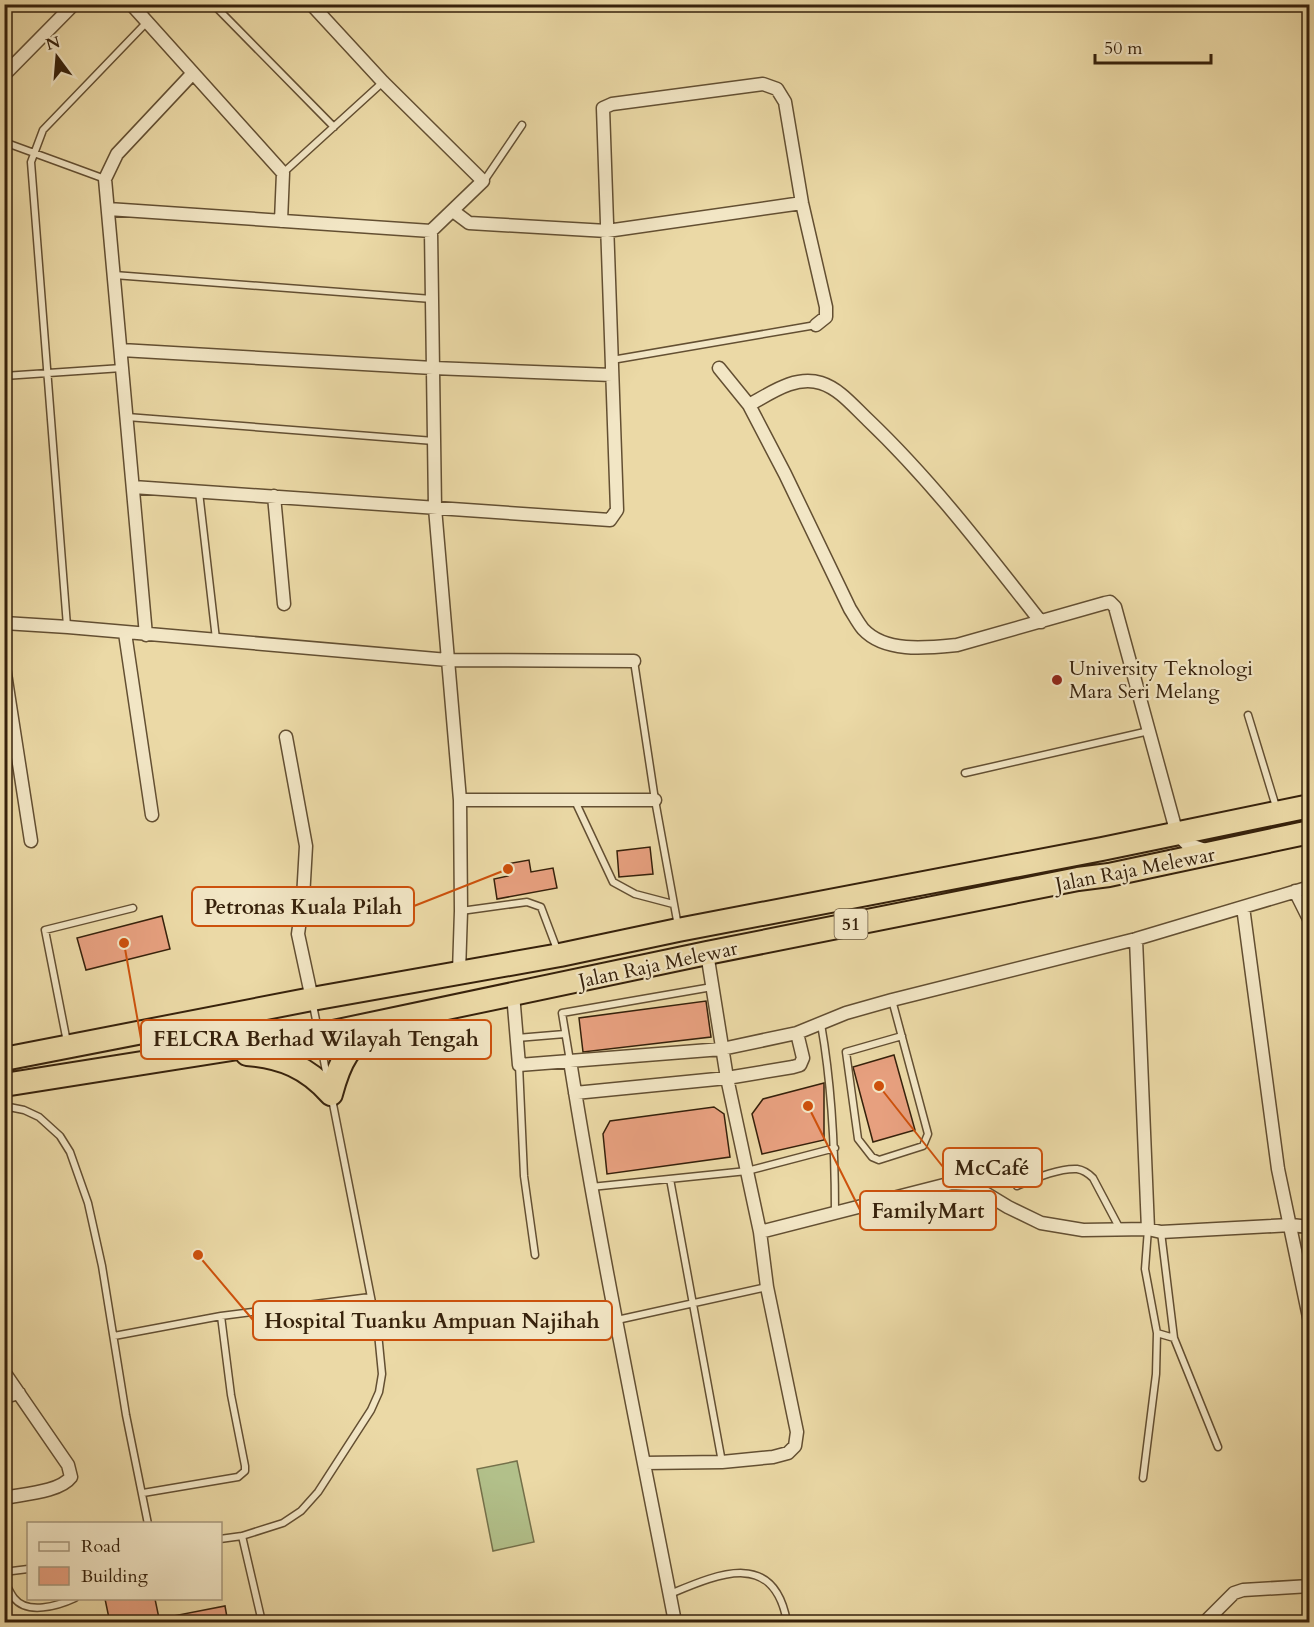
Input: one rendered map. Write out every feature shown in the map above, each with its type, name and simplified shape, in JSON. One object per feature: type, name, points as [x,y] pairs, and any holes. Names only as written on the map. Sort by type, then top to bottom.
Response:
[{"type":"highway","name":"Jalan Raja Melewar","points":[[4,1085],[71,1061],[312,999],[560,955],[1310,806]]},
{"type":"highway","name":"Jalan Raja Melewar","points":[[4,1059],[71,1061],[213,1051],[319,1035],[707,953],[1078,879],[1109,875],[1310,832]]},
{"type":"highway","points":[[1102,849],[1116,852],[1119,857],[1109,875]]},
{"type":"highway","points":[[331,1094],[341,1061],[352,1045],[364,1034],[394,1019]]},
{"type":"highway","points":[[213,1051],[274,1057],[300,1068],[322,1084],[331,1094]]},
{"type":"street","points":[[4,75],[74,4]]},
{"type":"street","points":[[131,4],[283,173],[281,221]]},
{"type":"street","points":[[108,209],[431,231],[483,181],[383,82],[311,4]]},
{"type":"street","points":[[146,635],[105,179],[117,154],[193,72]]},
{"type":"street","points":[[133,487],[610,520],[617,510],[603,108],[612,104],[764,84],[777,89],[785,102],[802,203],[826,307],[826,317],[816,325]]},
{"type":"street","points":[[453,211],[469,224],[607,231],[802,203]]},
{"type":"street","points":[[431,231],[435,508],[460,800],[459,972]]},
{"type":"street","points":[[121,350],[433,368],[612,375]]},
{"type":"street","points":[[719,368],[749,405],[850,609],[864,629],[884,644],[932,648],[957,645],[1110,602],[1115,607],[1177,834],[1187,844],[1216,853]]},
{"type":"street","points":[[749,405],[788,384],[802,381],[821,383],[838,391],[904,455],[1041,622]]},
{"type":"street","points":[[274,496],[284,604]]},
{"type":"street","points":[[4,623],[448,660],[634,661]]},
{"type":"street","points":[[125,633],[152,815]]},
{"type":"street","points":[[4,667],[31,842]]},
{"type":"street","points":[[286,737],[306,846],[298,934],[312,999]]},
{"type":"street","points":[[460,800],[655,800]]},
{"type":"street","points":[[1144,867],[1168,847],[1177,834]]},
{"type":"street","points":[[513,994],[519,1065],[722,1049],[797,1033],[846,1013],[1136,939],[1310,887]]},
{"type":"street","points":[[1295,891],[1310,921]]},
{"type":"street","points":[[1243,907],[1278,1169],[1310,1322]]},
{"type":"street","points":[[1136,939],[1148,1229]]},
{"type":"street","points":[[644,1462],[722,1462],[773,1457],[788,1453],[795,1446],[797,1432],[767,1287],[760,1232],[727,1078],[707,953]]},
{"type":"street","points":[[575,1093],[727,1078],[793,1067],[800,1065],[803,1058],[797,1033]]},
{"type":"street","points":[[570,1061],[591,1186],[675,1623]]},
{"type":"street","points":[[760,1232],[952,1183],[970,1184],[1008,1207],[1041,1223],[1083,1230],[1148,1229],[1161,1232],[1291,1225],[1310,1227]]},
{"type":"street","points":[[4,1372],[68,1466],[71,1477],[66,1484],[57,1488],[4,1498]]},
{"type":"street","points":[[4,1397],[19,1393]]},
{"type":"street","points":[[1205,1623],[1234,1593],[1243,1590],[1310,1586]]},
{"type":"lane","points":[[213,4],[334,127]]},
{"type":"lane","points":[[68,627],[31,162],[43,130],[147,22]]},
{"type":"lane","points":[[283,173],[383,82]]},
{"type":"lane","points":[[483,181],[522,125]]},
{"type":"lane","points":[[4,142],[105,179]]},
{"type":"lane","points":[[114,275],[432,299]]},
{"type":"lane","points":[[612,360],[816,325]]},
{"type":"lane","points":[[4,376],[122,368]]},
{"type":"lane","points":[[126,417],[434,441]]},
{"type":"lane","points":[[199,491],[216,641]]},
{"type":"lane","points":[[634,661],[678,930]]},
{"type":"lane","points":[[1248,715],[1278,813]]},
{"type":"lane","points":[[965,774],[1149,731]]},
{"type":"lane","points":[[574,800],[613,882],[635,894],[673,904]]},
{"type":"lane","points":[[461,911],[527,902],[541,907],[560,955]]},
{"type":"lane","points":[[71,1061],[45,930],[133,908]]},
{"type":"lane","points":[[570,1061],[562,1013],[712,987]]},
{"type":"lane","points":[[222,1539],[242,1536],[283,1523],[301,1511],[318,1492],[380,1392],[382,1374],[378,1333],[312,999]]},
{"type":"lane","points":[[892,1000],[902,1036],[928,1134],[923,1146],[879,1160],[872,1157],[858,1139],[846,1052],[902,1036]]},
{"type":"lane","points":[[820,1024],[831,1083],[836,1212]]},
{"type":"lane","points":[[517,1038],[565,1034]]},
{"type":"lane","points":[[519,1065],[524,1176],[535,1255]]},
{"type":"lane","points":[[4,1106],[24,1110],[39,1117],[60,1136],[70,1152],[88,1203],[102,1266],[126,1415],[148,1522]]},
{"type":"lane","points":[[591,1186],[747,1171],[835,1148]]},
{"type":"lane","points":[[1017,1186],[1059,1172],[1077,1169],[1087,1172],[1094,1179],[1120,1230]]},
{"type":"lane","points":[[670,1179],[722,1462]]},
{"type":"lane","points":[[1143,1478],[1156,1374],[1157,1333],[1145,1269],[1148,1229]]},
{"type":"lane","points":[[1161,1232],[1174,1338],[1218,1447]]},
{"type":"lane","points":[[617,1320],[767,1287]]},
{"type":"lane","points":[[114,1336],[221,1316],[370,1298]]},
{"type":"lane","points":[[143,1493],[238,1477],[245,1471],[231,1395],[221,1316]]},
{"type":"lane","points":[[1157,1333],[1174,1338]]},
{"type":"lane","points":[[242,1536],[262,1623]]},
{"type":"lane","points":[[4,1572],[27,1569]]},
{"type":"lane","points":[[670,1594],[723,1574],[745,1573],[768,1582],[784,1603],[787,1623]]},
{"type":"lane","points":[[4,1580],[15,1600],[25,1606],[38,1608],[72,1600]]},
{"type":"green space","points":[[517,1461],[534,1542],[493,1551],[477,1469]]},
{"type":"building","points":[[650,847],[653,874],[619,877],[617,851]]},
{"type":"building","points":[[529,860],[531,872],[553,868],[557,888],[497,899],[494,879],[508,876],[506,864]]},
{"type":"building","points":[[162,916],[170,949],[86,970],[77,938]]},
{"type":"building","points":[[706,1001],[711,1037],[583,1052],[579,1018]]},
{"type":"building","points":[[894,1055],[915,1130],[873,1142],[853,1067]]},
{"type":"building","points":[[824,1083],[824,1140],[762,1154],[752,1114],[763,1099]]},
{"type":"building","points":[[714,1107],[724,1114],[730,1157],[607,1174],[603,1134],[610,1121]]},
{"type":"building","points":[[105,1600],[155,1600],[160,1623],[110,1623]]},
{"type":"building","points":[[225,1606],[228,1623],[173,1623],[173,1616]]},
{"type":"place","name":"University Teknologi Mara Seri Melang","points":[[1057,680]]},
{"type":"place","name":"Petronas Kuala Pilah","points":[[508,869]]},
{"type":"place","name":"FELCRA Berhad Wilayah Tengah","points":[[124,943]]},
{"type":"place","name":"McCafé","points":[[879,1086]]},
{"type":"place","name":"FamilyMart","points":[[808,1106]]},
{"type":"place","name":"Hospital Tuanku Ampuan Najihah","points":[[198,1255]]}]
